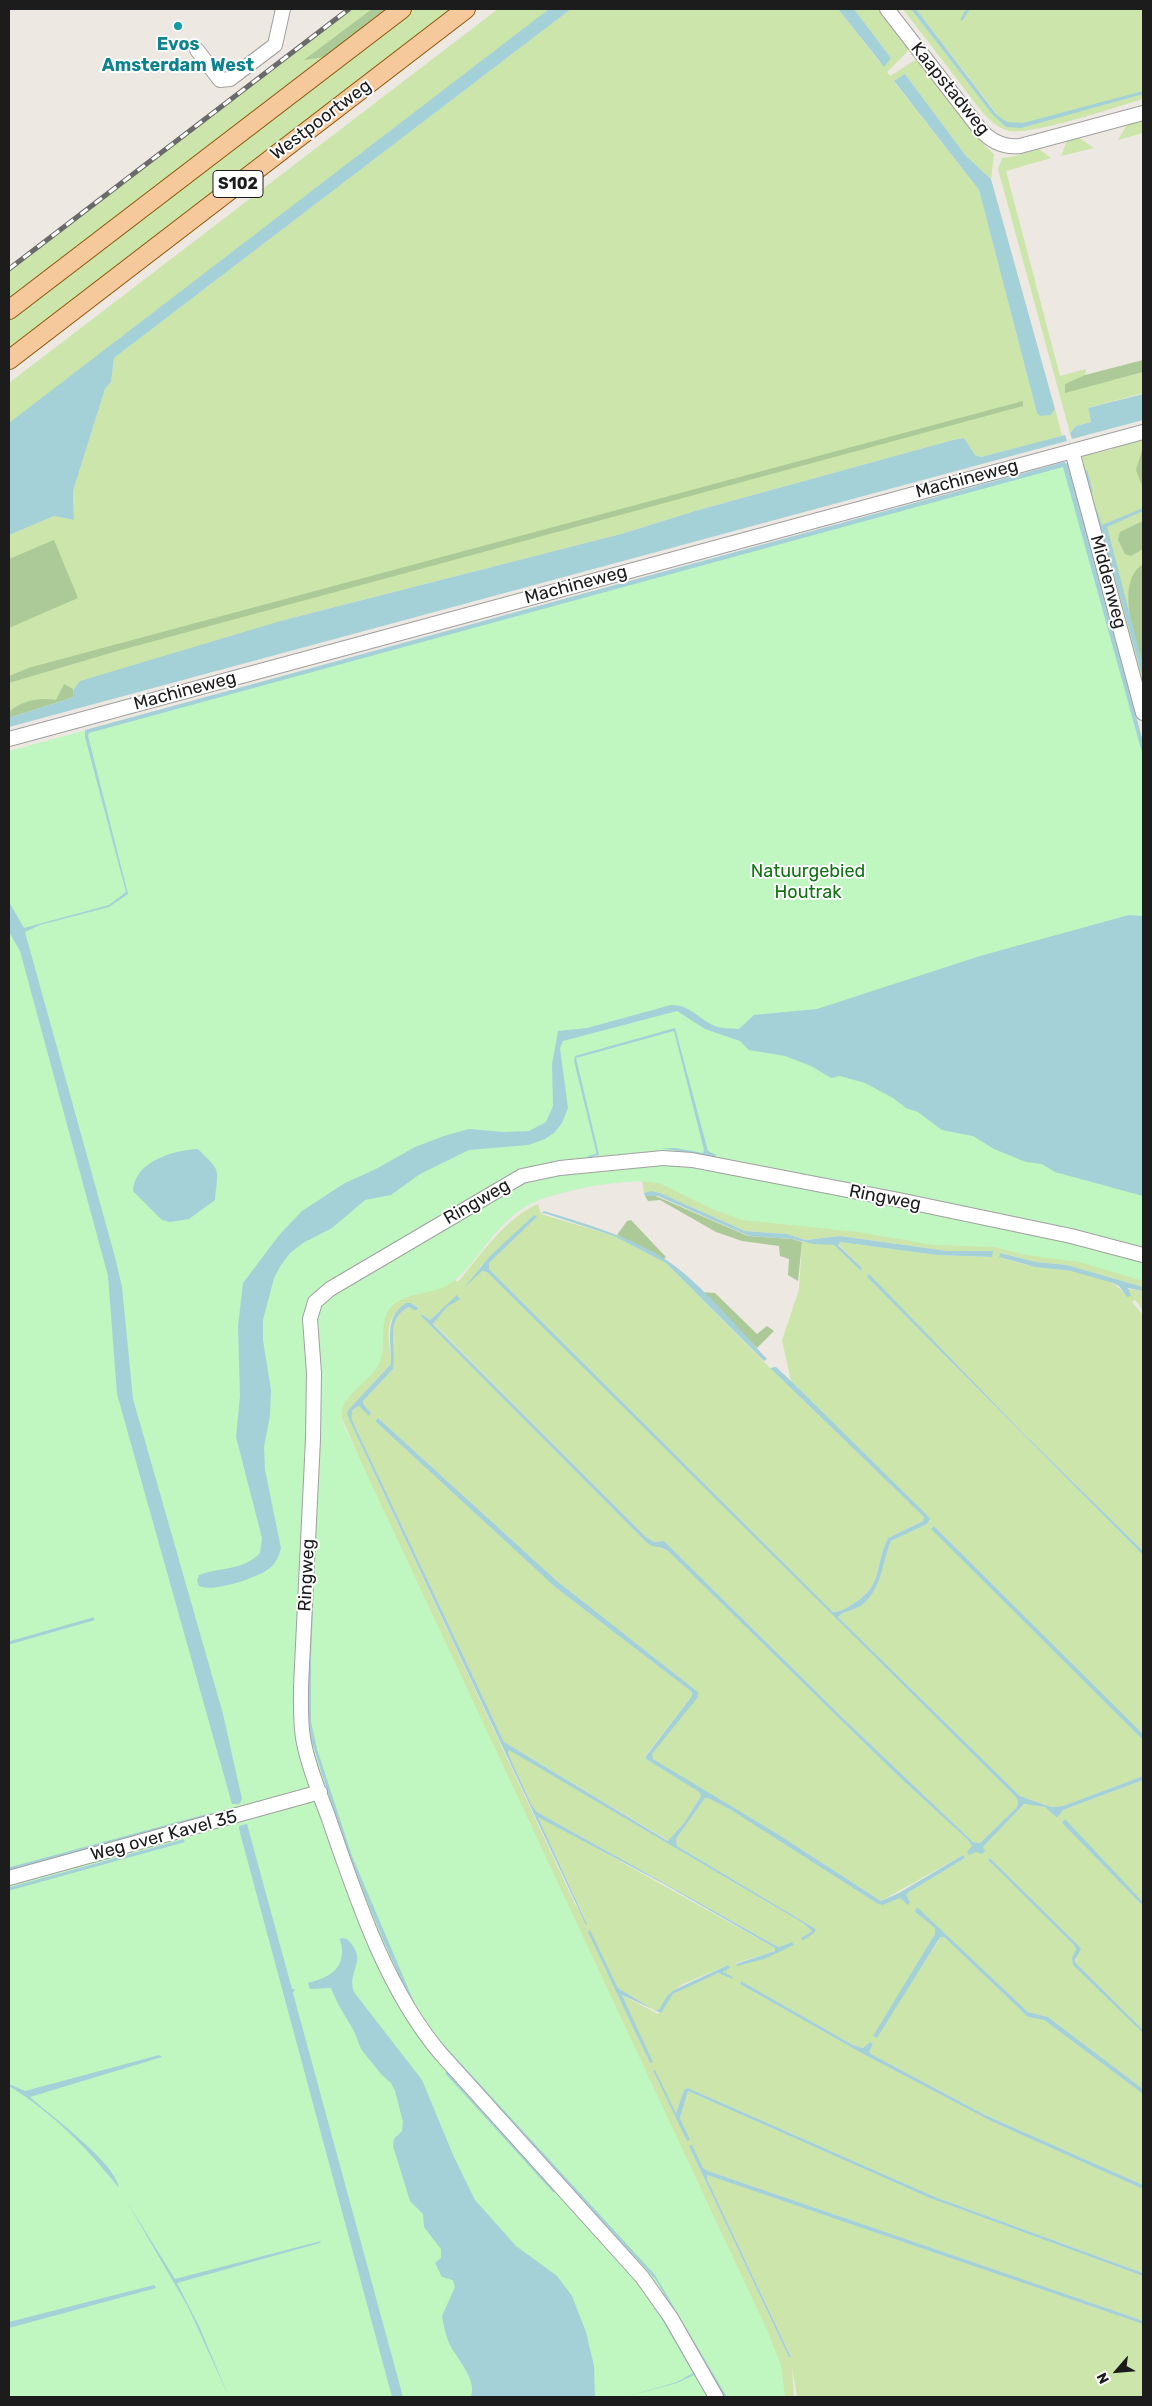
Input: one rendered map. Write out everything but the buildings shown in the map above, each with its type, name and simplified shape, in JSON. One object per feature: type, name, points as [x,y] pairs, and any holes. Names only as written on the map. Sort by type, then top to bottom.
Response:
[{"type":"main road","name":"S102","points":[[9,310],[402,9]]},
{"type":"main road","name":"Westpoortweg","points":[[9,360],[466,9]]},
{"type":"street","points":[[197,50],[220,80],[230,79],[275,45],[283,9]]},
{"type":"street","name":"Kaapstadweg","points":[[887,9],[979,128],[989,139],[1000,145],[1020,146],[1143,113]]},
{"type":"street","name":"Machineweg","points":[[9,739],[1143,432]]},
{"type":"street","name":"Middenweg","points":[[1072,451],[1143,713]]},
{"type":"street","name":"Ringweg","points":[[716,2397],[671,2318],[642,2277],[441,2054],[415,2021],[398,1991],[352,1884],[304,1744],[301,1686],[313,1439],[314,1373],[310,1318],[315,1302],[330,1289],[522,1176],[560,1168],[663,1158],[692,1160],[899,1200],[1071,1236],[1143,1255]]},
{"type":"street","name":"Weg over Kavel 35","points":[[9,1878],[320,1792]]},
{"type":"green space","points":[[347,9],[389,9],[9,302],[9,269]]},
{"type":"green space","points":[[372,9],[386,9],[324,57],[304,60]]},
{"type":"green space","points":[[411,9],[459,9],[9,353],[9,316]]},
{"type":"green space","points":[[498,9],[550,9],[9,424],[9,383]]},
{"type":"green space","points":[[571,9],[838,9],[880,63],[891,58],[854,9],[880,9],[908,46],[907,52],[887,72],[890,76],[917,59],[986,147],[994,154],[991,179],[966,156],[905,74],[894,82],[979,190],[1037,413],[1051,415],[1055,409],[1062,436],[981,457],[975,455],[964,438],[953,440],[695,511],[621,534],[284,620],[74,697],[9,713],[9,683],[121,650],[28,668],[9,676],[9,535],[54,516],[74,520],[73,491],[105,389],[111,382],[114,358]]},
{"type":"green space","points":[[903,9],[911,9],[992,113],[997,114],[916,9],[1143,9],[1143,99],[1055,125],[1021,131],[1005,130],[992,122],[982,112]]},
{"type":"green space","points":[[1143,120],[1143,133],[1118,140],[1127,125]]},
{"type":"green space","points":[[1079,138],[1094,148],[1061,156],[1067,141]]},
{"type":"green space","points":[[1039,149],[1051,158],[1006,171],[1060,376],[1086,369],[1085,375],[1066,384],[1065,392],[1143,372],[1143,393],[1088,408],[1091,422],[1076,426],[1070,433],[998,169],[1002,158]]},
{"type":"green space","points":[[1143,360],[1143,372],[1065,393],[1065,384],[1085,375]]},
{"type":"green space","points":[[1023,401],[1023,406],[121,650],[9,683],[9,676],[28,668]]},
{"type":"green space","points":[[1143,436],[1143,702],[1090,504],[1080,453],[1087,451],[1093,454],[1113,449],[1116,444]]},
{"type":"green space","points":[[1143,447],[1143,488],[1136,470]]},
{"type":"green space","name":"Natuurgebied Houtrak","points":[[1067,465],[1143,745],[1143,1281],[1079,1262],[1025,1255],[994,1247],[933,1245],[858,1232],[742,1220],[712,1209],[661,1184],[650,1182],[602,1185],[553,1195],[528,1206],[515,1214],[500,1228],[458,1278],[437,1290],[413,1295],[398,1301],[392,1306],[385,1319],[383,1350],[379,1364],[370,1376],[352,1393],[342,1411],[342,1419],[346,1430],[768,2332],[781,2365],[785,2397],[9,2397],[9,751]]},
{"type":"green space","points":[[1143,521],[1143,549],[1131,556],[1125,554],[1118,540],[1120,532]]},
{"type":"green space","points":[[54,540],[78,598],[9,628],[9,559]]},
{"type":"green space","points":[[1143,564],[1143,665],[1132,627],[1128,597],[1134,573]]},
{"type":"green space","points":[[64,684],[73,689],[74,697],[9,718],[9,712],[19,705],[37,700],[56,700]]},
{"type":"green space","points":[[642,1178],[1143,1258],[1143,1287],[1067,1265],[1036,1262],[1000,1253],[999,1257],[1032,1266],[1098,1277],[1119,1288],[1127,1297],[1128,1289],[1143,1291],[1143,1310],[1135,1300],[1132,1302],[1143,1315],[1143,1551],[1022,1432],[869,1275],[867,1277],[1143,1555],[1143,1734],[934,1526],[934,1531],[1143,1740],[1143,1776],[1063,1806],[1051,1807],[1020,1796],[838,1617],[862,1605],[874,1591],[891,1541],[927,1524],[930,1519],[791,1381],[782,1340],[799,1290],[802,1242],[834,1245],[861,1271],[862,1268],[838,1244],[840,1242],[937,1255],[991,1257],[993,1251],[947,1251],[840,1236],[806,1240],[787,1234],[745,1231],[660,1193],[651,1191],[644,1193]]},
{"type":"green space","points":[[602,1182],[532,1201],[500,1223],[453,1279],[458,1282],[484,1249],[504,1228],[514,1219],[538,1204],[541,1214],[614,1236],[666,1263],[770,1368],[924,1517],[924,1520],[888,1538],[877,1574],[869,1590],[847,1608],[833,1612],[489,1269],[489,1263],[536,1218],[534,1215],[480,1267],[479,1273],[482,1271],[487,1272],[523,1307],[1016,1797],[1018,1801],[1017,1807],[980,1843],[973,1842],[846,1721],[664,1541],[654,1542],[646,1537],[433,1323],[447,1307],[459,1299],[438,1312],[430,1320],[423,1314],[421,1316],[647,1543],[668,1551],[895,1773],[968,1840],[972,1846],[971,1849],[982,1854],[984,1851],[983,1847],[1024,1804],[1045,1807],[1057,1818],[1063,1810],[1143,1780],[1143,1902],[1065,1820],[1062,1823],[1143,1906],[1143,2030],[1076,1963],[1078,1945],[990,1858],[988,1860],[1074,1945],[1076,1951],[1072,1961],[1143,2033],[1143,2089],[1048,2017],[1028,2012],[917,1908],[915,1912],[935,1928],[936,1932],[913,1972],[918,1972],[941,1937],[944,1937],[1028,2017],[1044,2020],[1143,2094],[1143,2185],[985,2115],[871,2054],[869,2052],[873,2044],[870,2042],[863,2048],[853,2045],[741,1981],[740,1984],[865,2055],[993,2122],[1143,2189],[1143,2273],[935,2197],[688,2088],[684,2090],[676,2113],[653,2070],[689,2140],[680,2118],[688,2091],[930,2198],[1143,2276],[1143,2321],[708,2171],[703,2168],[689,2146],[789,2357],[791,2356],[707,2179],[707,2175],[1143,2324],[1143,2397],[797,2397],[792,2366],[794,2397],[771,2397],[576,1959],[332,1395],[373,1312],[507,1205]],"holes":[[[412,1303],[418,1308],[416,1311],[409,1307],[402,1312],[394,1326],[393,1369],[363,1401],[371,1413],[369,1415],[359,1406],[356,1407],[351,1414],[352,1420],[504,1742],[669,1841],[684,1823],[701,1796],[699,1792],[646,1759],[646,1755],[692,1696],[692,1692],[555,1587],[375,1421],[378,1418],[557,1581],[698,1692],[652,1754],[652,1759],[776,1833],[881,1901],[963,1855],[965,1858],[909,1892],[906,1895],[908,1904],[900,1898],[883,1905],[878,1904],[731,1810],[705,1798],[676,1839],[677,1846],[816,1929],[802,1941],[801,1938],[812,1931],[803,1923],[508,1749],[508,1753],[531,1804],[537,1812],[771,1943],[779,1947],[792,1942],[794,1945],[737,1966],[736,1963],[775,1951],[775,1948],[538,1817],[587,1923],[575,1904],[348,1417],[351,1407],[391,1364],[389,1339],[391,1320],[395,1314]],[[589,1930],[618,1988],[654,2010],[659,2011],[670,1993],[683,1984],[728,1965],[730,1968],[723,1972],[731,1979],[718,1973],[688,1985],[672,1995],[663,2010],[658,2014],[622,1995],[652,2061],[650,2063]]]},
{"type":"green space","points":[[651,1194],[748,1236],[792,1239],[802,1242],[798,1281],[788,1275],[789,1259],[780,1256],[779,1246],[742,1241],[716,1232],[660,1200],[648,1201],[645,1196]]},
{"type":"green space","points":[[631,1220],[666,1257],[664,1259],[617,1235],[627,1221]]},
{"type":"green space","points":[[702,1292],[715,1293],[757,1334],[767,1326],[774,1331],[757,1348]]},
{"type":"water","points":[[549,9],[571,9],[114,358],[111,382],[105,389],[73,491],[74,520],[54,516],[9,535],[9,423]]},
{"type":"water","points":[[838,9],[854,9],[891,58],[884,67]]},
{"type":"water","points":[[911,9],[916,9],[997,115],[1007,122],[1023,123],[1143,91],[1143,94],[1021,128],[1006,127],[993,115]]},
{"type":"water","points":[[905,74],[966,156],[991,179],[1055,409],[1051,415],[1040,416],[1037,413],[979,190],[894,81]]},
{"type":"water","points":[[1143,394],[1143,420],[1072,439],[1070,433],[1076,426],[1091,422],[1088,408]]},
{"type":"water","points":[[1065,435],[1067,441],[9,727],[9,718],[74,697],[74,689],[80,681],[284,620],[621,534],[695,511],[953,440],[964,438],[975,455],[981,457]]},
{"type":"water","points":[[1064,462],[1069,465],[1143,742],[1143,756],[1063,467],[89,733],[88,736],[128,894],[109,907],[40,925],[25,932],[115,1257],[122,1287],[133,1399],[223,1714],[242,1799],[239,1804],[232,1804],[117,1394],[108,1276],[20,951],[9,932],[9,902],[24,928],[109,905],[126,892],[85,737],[85,730]]},
{"type":"water","points":[[1093,499],[1102,525],[1143,508],[1143,512],[1107,527],[1143,665],[1143,679]]},
{"type":"water","points":[[1129,915],[1143,916],[1143,1196],[1055,1172],[1042,1164],[1026,1162],[994,1149],[973,1136],[942,1130],[918,1112],[906,1108],[893,1098],[865,1083],[840,1076],[831,1078],[811,1066],[785,1056],[749,1050],[740,1041],[705,1029],[677,1011],[563,1041],[560,1048],[568,1108],[562,1123],[554,1133],[545,1139],[528,1145],[469,1150],[420,1174],[391,1195],[365,1200],[332,1228],[303,1243],[290,1253],[281,1265],[274,1278],[263,1320],[263,1340],[271,1390],[270,1416],[264,1447],[265,1470],[281,1548],[272,1566],[256,1576],[213,1588],[199,1586],[197,1581],[199,1575],[239,1566],[260,1553],[262,1538],[236,1437],[240,1396],[238,1326],[243,1283],[280,1234],[302,1211],[345,1183],[376,1169],[415,1147],[444,1136],[469,1129],[504,1132],[529,1131],[546,1122],[553,1106],[552,1064],[558,1031],[587,1028],[671,1005],[684,1007],[717,1027],[739,1029],[754,1015],[817,1009],[980,956]]},
{"type":"water","points":[[675,1028],[708,1151],[716,1155],[715,1157],[661,1148],[675,1148],[703,1153],[704,1150],[674,1031],[576,1058],[599,1155],[588,1158],[588,1156],[596,1154],[596,1151],[574,1061],[575,1056]]},
{"type":"water","points":[[198,1149],[217,1171],[215,1200],[189,1219],[170,1222],[162,1220],[133,1191],[135,1181],[147,1165],[156,1160],[177,1152]]},
{"type":"water","points":[[651,1191],[660,1193],[745,1231],[787,1234],[806,1240],[840,1236],[947,1251],[993,1251],[992,1257],[937,1255],[840,1242],[838,1245],[862,1268],[861,1271],[834,1245],[813,1244],[792,1239],[749,1236],[658,1196],[645,1196],[644,1193]]},
{"type":"water","points":[[544,1211],[622,1237],[665,1259],[705,1292],[767,1359],[764,1361],[666,1263],[614,1236],[544,1213],[541,1214]]},
{"type":"water","points":[[534,1215],[537,1217],[489,1263],[489,1269],[833,1612],[847,1608],[869,1590],[877,1575],[888,1538],[923,1521],[924,1517],[770,1368],[776,1367],[791,1381],[927,1515],[930,1519],[927,1524],[891,1541],[878,1584],[869,1599],[862,1605],[838,1617],[1020,1796],[1051,1807],[1063,1806],[1143,1776],[1143,1780],[1063,1810],[1057,1818],[1045,1807],[1024,1804],[983,1847],[985,1851],[982,1854],[976,1852],[969,1855],[967,1852],[972,1846],[968,1840],[895,1773],[668,1551],[647,1543],[421,1316],[422,1314],[430,1320],[457,1295],[460,1299],[447,1307],[433,1324],[646,1537],[654,1542],[664,1541],[846,1721],[973,1842],[980,1843],[1017,1807],[1018,1801],[1016,1797],[487,1272],[482,1271],[464,1288],[489,1257]]},
{"type":"water","points":[[1000,1253],[1036,1262],[1067,1265],[1143,1287],[1143,1291],[1128,1288],[1131,1296],[1127,1297],[1119,1286],[1113,1283],[1071,1271],[1035,1267],[999,1257]]},
{"type":"water","points":[[869,1274],[1022,1432],[1143,1551],[1143,1555],[867,1277]]},
{"type":"water","points":[[406,1303],[411,1303],[418,1308],[416,1311],[409,1307],[401,1312],[394,1326],[393,1369],[363,1401],[371,1413],[369,1416],[359,1406],[352,1412],[352,1420],[504,1742],[668,1841],[684,1823],[701,1796],[699,1792],[646,1759],[646,1756],[692,1696],[692,1692],[555,1587],[375,1421],[378,1418],[557,1581],[698,1692],[698,1697],[652,1754],[653,1759],[776,1833],[881,1901],[899,1893],[963,1855],[965,1858],[909,1892],[906,1895],[910,1902],[908,1905],[900,1898],[883,1905],[878,1904],[731,1810],[705,1798],[676,1839],[677,1846],[816,1929],[814,1933],[802,1941],[801,1938],[812,1931],[803,1923],[509,1750],[508,1753],[531,1804],[537,1812],[771,1943],[779,1947],[792,1942],[794,1945],[764,1959],[737,1966],[736,1964],[775,1951],[775,1948],[664,1884],[538,1817],[586,1925],[348,1417],[347,1412],[351,1407],[391,1364],[391,1323],[399,1309]]},
{"type":"water","points":[[320,1432],[311,1658],[311,1722],[317,1749],[352,1856],[417,2009],[415,2009],[399,1976],[371,1910],[333,1808],[311,1739],[309,1667]]},
{"type":"water","points":[[934,1526],[1143,1734],[1143,1740],[931,1529]]},
{"type":"water","points":[[1065,1819],[1143,1902],[1143,1906],[1062,1823]]},
{"type":"water","points":[[247,1824],[292,1989],[295,1989],[293,1993],[403,2397],[392,2397],[239,1829],[239,1826]]},
{"type":"water","points":[[990,1858],[1078,1945],[1081,1949],[1075,1960],[1076,1963],[1143,2030],[1143,2033],[1073,1965],[1072,1958],[1076,1949],[1074,1945],[988,1860]]},
{"type":"water","points":[[917,1907],[1028,2012],[1048,2017],[1143,2089],[1143,2094],[1044,2020],[1028,2017],[944,1937],[939,1939],[877,2038],[873,2036],[935,1934],[935,1928],[915,1912]]},
{"type":"water","points":[[590,1930],[618,1988],[652,2009],[622,1995],[653,2062],[650,2063],[588,1932]]},
{"type":"water","points":[[340,1938],[347,1939],[357,1953],[352,1984],[354,1992],[422,2080],[454,2157],[475,2200],[516,2246],[557,2276],[572,2296],[586,2332],[594,2366],[595,2397],[471,2397],[472,2384],[449,2343],[442,2316],[455,2287],[453,2280],[442,2277],[435,2263],[441,2258],[441,2249],[424,2227],[423,2214],[410,2201],[393,2146],[394,2139],[402,2131],[403,2122],[395,2091],[391,2083],[381,2074],[361,2049],[354,2031],[331,1988],[310,1989],[308,1983],[327,1976],[336,1969],[342,1957]]},
{"type":"water","points":[[728,1965],[730,1968],[723,1972],[733,1977],[732,1979],[718,1973],[673,1994],[661,2013],[654,2010],[659,2010],[667,1996],[674,1990]]},
{"type":"water","points":[[741,1981],[853,2045],[863,2048],[870,2042],[873,2044],[869,2052],[871,2054],[985,2115],[1143,2185],[1143,2189],[993,2122],[865,2055],[740,1984]]},
{"type":"water","points":[[435,2035],[655,2275],[727,2397],[724,2397],[656,2280],[435,2039]]},
{"type":"water","points":[[159,2055],[162,2057],[30,2097],[95,2153],[107,2166],[119,2188],[95,2159],[68,2132],[25,2096],[9,2086],[9,2084],[25,2091]]},
{"type":"water","points":[[653,2070],[655,2070],[676,2113],[684,2090],[688,2088],[935,2197],[1143,2273],[1143,2276],[930,2198],[688,2091],[680,2118],[690,2140],[687,2141]]},
{"type":"water","points":[[692,2145],[703,2168],[708,2171],[1112,2310],[1143,2321],[1143,2324],[707,2175],[707,2179],[791,2357],[789,2357],[689,2146]]},
{"type":"water","points":[[554,2191],[634,2277],[636,2280]]},
{"type":"water","points":[[126,2200],[175,2279],[321,2241],[320,2243],[177,2283],[199,2326],[229,2397],[188,2307]]},
{"type":"water","points":[[154,2285],[156,2288],[9,2328],[9,2322]]},
{"type":"water","points":[[641,2287],[656,2307],[708,2397],[694,2375],[677,2383],[625,2397],[677,2382],[693,2373]]},
{"type":"waterway","points":[[962,19],[968,9]]},
{"type":"waterway","points":[[1086,472],[1091,491]]},
{"type":"waterway","points":[[9,1643],[93,1619]]},
{"type":"waterway","points":[[9,1869],[209,1815]]},
{"type":"waterway","points":[[9,1889],[183,1841]]},
{"type":"waterway","points":[[447,2073],[554,2191]]},
{"type":"railway","points":[[9,269],[349,9]]},
{"type":"place","name":"Evos Amsterdam West","points":[[178,26]]}]
